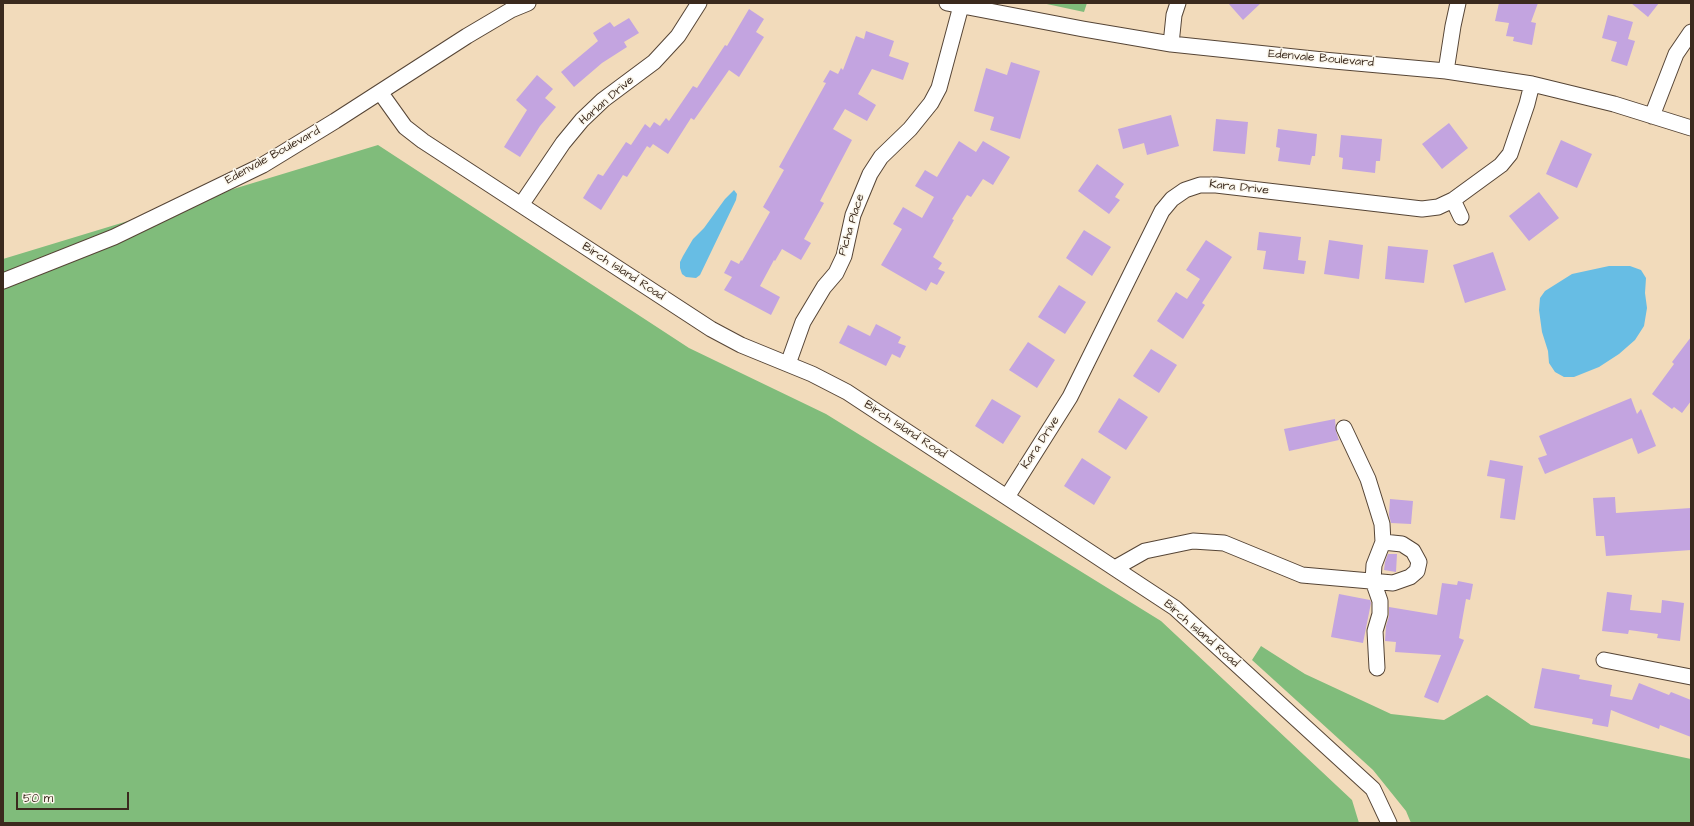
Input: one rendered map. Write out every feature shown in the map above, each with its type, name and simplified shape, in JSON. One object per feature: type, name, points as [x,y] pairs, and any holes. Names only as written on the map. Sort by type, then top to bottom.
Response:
[{"type":"street","name":"Edenvale Boulevard","points":[[3,281],[114,237],[263,165],[467,36],[511,10],[528,3]]},
{"type":"street","name":"Harlan Drive","points":[[521,205],[563,143],[582,120],[603,100],[654,62],[678,36],[699,3]]},
{"type":"street","points":[[1171,44],[1174,15],[1178,3]]},
{"type":"street","points":[[1446,70],[1458,3]]},
{"type":"street","name":"Edenvale Boulevard","points":[[954,5],[1171,44],[1323,60],[1446,70],[1532,84],[1614,104],[1691,128]]},
{"type":"street","name":"Picha Place","points":[[788,364],[803,322],[824,287],[836,274],[844,256],[853,215],[870,174],[881,157],[910,129],[931,103],[939,88],[954,5]]},
{"type":"street","points":[[1652,116],[1676,54],[1691,32]]},
{"type":"street","name":"Kara Drive","points":[[1007,497],[1070,397],[1169,195],[1200,185],[1216,185],[1422,209],[1438,207],[1453,200],[1501,165],[1510,154],[1527,104],[1532,84]]},
{"type":"street","name":"Birch Island Road","points":[[380,92],[405,127],[423,141],[711,330],[741,345],[788,364],[847,392],[1175,608],[1373,789],[1389,823]]},
{"type":"street","points":[[1453,200],[1461,216]]},
{"type":"street","points":[[1344,428],[1368,479],[1382,524],[1383,542],[1374,565],[1373,581],[1380,601],[1380,614],[1375,631],[1377,668]]},
{"type":"street","points":[[1115,568],[1145,551],[1193,542],[1224,543],[1302,575],[1393,583],[1410,577],[1417,571],[1419,562],[1413,551],[1402,544],[1383,542]]},
{"type":"street","points":[[1604,660],[1691,677]]},
{"type":"green space","points":[[1042,3],[1087,3],[1084,12]]},
{"type":"green space","points":[[378,145],[689,348],[826,414],[1161,621],[1352,800],[1359,823],[3,823],[3,259]]},
{"type":"green space","points":[[1261,646],[1305,674],[1391,714],[1444,720],[1487,695],[1531,725],[1691,759],[1691,823],[1411,823],[1406,811],[1373,770],[1252,660]]},
{"type":"water","points":[[734,190],[737,194],[736,200],[700,275],[696,278],[686,277],[682,274],[680,268],[680,262],[683,256],[693,239],[704,228],[725,199]]},
{"type":"water","points":[[1609,266],[1630,266],[1641,270],[1646,278],[1645,293],[1647,308],[1644,326],[1635,340],[1619,354],[1599,367],[1574,377],[1564,377],[1555,372],[1549,363],[1548,351],[1542,332],[1539,310],[1540,298],[1545,291],[1572,274]]},
{"type":"building","points":[[1228,3],[1261,3],[1243,20]]},
{"type":"building","points":[[1499,3],[1538,3],[1531,22],[1536,23],[1532,45],[1513,41],[1514,37],[1506,36],[1509,23],[1495,21]]},
{"type":"building","points":[[1631,3],[1659,3],[1648,17]]},
{"type":"building","points":[[749,9],[764,19],[756,32],[764,37],[739,77],[729,70],[694,120],[691,118],[668,154],[653,144],[650,148],[647,146],[627,177],[623,175],[601,210],[583,198],[598,174],[603,176],[626,142],[631,145],[645,124],[650,128],[654,122],[660,126],[666,118],[669,121],[693,86],[697,88],[725,45],[727,46]]},
{"type":"building","points":[[1608,15],[1633,22],[1628,39],[1635,41],[1627,66],[1611,61],[1617,42],[1602,38]]},
{"type":"building","points":[[629,18],[639,33],[624,42],[627,47],[602,63],[574,87],[561,72],[598,41],[593,33],[610,22],[614,27]]},
{"type":"building","points":[[866,31],[894,41],[889,56],[909,63],[903,80],[872,69],[858,94],[876,105],[867,121],[845,109],[833,129],[852,140],[820,201],[824,203],[804,239],[811,243],[801,260],[782,249],[775,261],[774,260],[760,286],[780,297],[771,315],[724,290],[732,277],[724,273],[731,260],[739,264],[741,260],[742,261],[770,212],[763,207],[784,170],[779,167],[826,83],[823,82],[830,70],[838,74],[841,68],[843,70],[856,36],[864,39]]},
{"type":"building","points":[[1011,62],[1040,71],[1020,139],[990,130],[994,117],[974,111],[986,68],[1007,75]]},
{"type":"building","points":[[537,75],[553,89],[545,98],[556,107],[540,126],[520,157],[504,147],[527,110],[516,100]]},
{"type":"building","points":[[1171,115],[1179,146],[1147,155],[1144,143],[1123,149],[1118,129]]},
{"type":"building","points":[[1216,119],[1248,122],[1245,154],[1213,151]]},
{"type":"building","points":[[1449,123],[1468,148],[1442,169],[1422,144]]},
{"type":"building","points":[[1278,129],[1317,134],[1315,156],[1312,156],[1310,165],[1278,161],[1280,148],[1276,147]]},
{"type":"building","points":[[1341,135],[1382,139],[1380,161],[1376,161],[1375,173],[1342,169],[1343,158],[1339,157]]},
{"type":"building","points":[[1561,140],[1592,154],[1577,188],[1546,174]]},
{"type":"building","points":[[959,141],[976,152],[983,141],[1010,157],[993,185],[983,179],[971,197],[967,195],[952,219],[954,220],[933,257],[942,263],[938,269],[945,272],[937,285],[931,282],[926,291],[881,265],[902,229],[893,224],[903,207],[922,218],[934,197],[915,186],[925,170],[937,177]]},
{"type":"building","points":[[1097,164],[1124,184],[1115,197],[1120,200],[1109,214],[1078,191]]},
{"type":"building","points":[[1539,192],[1559,218],[1529,241],[1509,216]]},
{"type":"building","points":[[1084,230],[1111,247],[1092,276],[1066,258]]},
{"type":"building","points":[[1259,232],[1301,237],[1298,260],[1306,261],[1304,274],[1263,269],[1266,251],[1257,250]]},
{"type":"building","points":[[1206,240],[1232,257],[1202,303],[1205,305],[1183,339],[1157,321],[1176,292],[1187,299],[1200,279],[1186,270]]},
{"type":"building","points":[[1329,240],[1363,245],[1359,279],[1324,274]]},
{"type":"building","points":[[1388,246],[1428,250],[1424,283],[1385,279]]},
{"type":"building","points":[[1493,252],[1506,290],[1465,303],[1453,265]]},
{"type":"building","points":[[1059,285],[1086,302],[1065,334],[1038,317]]},
{"type":"building","points":[[876,324],[901,337],[898,343],[906,346],[900,358],[892,354],[886,366],[839,343],[848,325],[870,336]]},
{"type":"building","points":[[1691,337],[1691,401],[1682,413],[1674,407],[1672,409],[1652,394],[1674,364],[1672,362]]},
{"type":"building","points":[[1028,342],[1055,360],[1037,388],[1009,370]]},
{"type":"building","points":[[1151,349],[1177,365],[1159,393],[1133,376]]},
{"type":"building","points":[[1119,398],[1148,417],[1126,450],[1098,432]]},
{"type":"building","points":[[1631,398],[1637,414],[1641,409],[1656,446],[1638,454],[1632,438],[1545,474],[1538,458],[1547,455],[1539,436]]},
{"type":"building","points":[[992,399],[1021,416],[1003,444],[975,426]]},
{"type":"building","points":[[1335,419],[1336,431],[1339,440],[1289,451],[1284,429]]},
{"type":"building","points":[[1082,458],[1111,477],[1094,505],[1064,486]]},
{"type":"building","points":[[1490,460],[1523,466],[1515,520],[1500,518],[1505,479],[1487,476]]},
{"type":"building","points":[[1615,497],[1616,513],[1691,508],[1691,550],[1606,556],[1604,536],[1596,536],[1593,498]]},
{"type":"building","points":[[1390,499],[1413,501],[1411,524],[1391,523],[1389,515]]},
{"type":"building","points":[[1388,554],[1397,554],[1396,572],[1384,570]]},
{"type":"building","points":[[1458,581],[1473,584],[1470,600],[1466,599],[1459,638],[1464,640],[1438,703],[1424,697],[1441,655],[1395,652],[1396,642],[1385,641],[1389,607],[1437,615],[1442,583],[1457,585]]},
{"type":"building","points":[[1607,592],[1632,595],[1630,610],[1661,613],[1662,600],[1684,603],[1680,641],[1657,638],[1658,634],[1629,630],[1628,634],[1602,631]]},
{"type":"building","points":[[1339,594],[1370,600],[1371,603],[1363,643],[1331,637]]},
{"type":"building","points":[[1542,668],[1580,675],[1579,679],[1612,685],[1610,696],[1632,700],[1639,683],[1669,695],[1671,692],[1691,700],[1691,737],[1660,725],[1659,729],[1611,710],[1608,727],[1592,724],[1593,719],[1534,708]]}]
